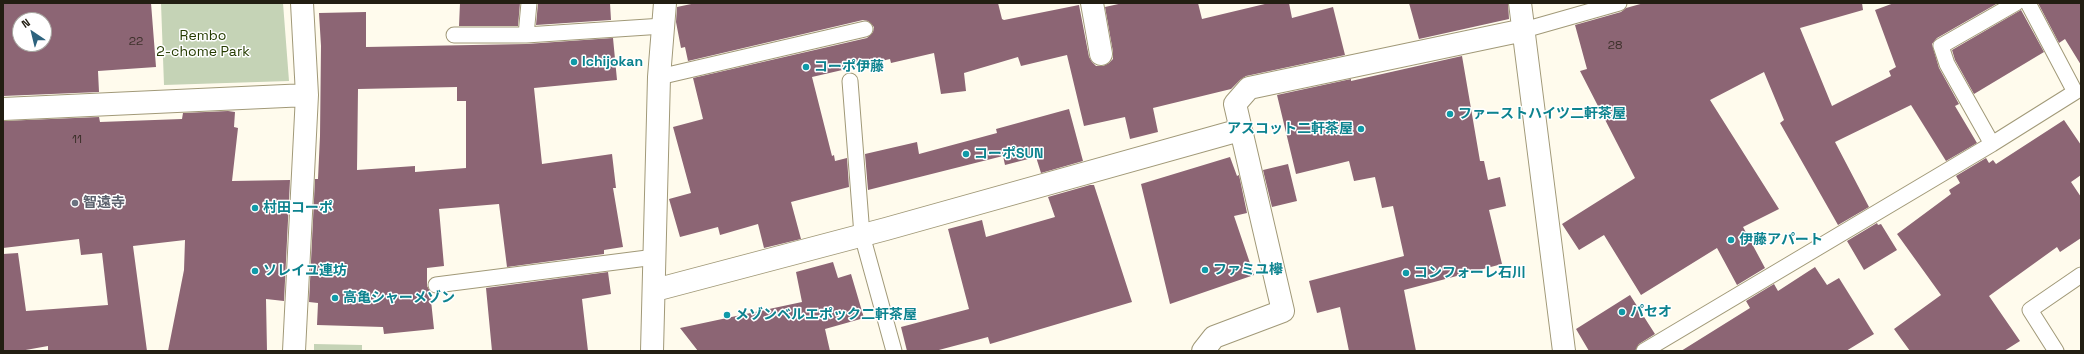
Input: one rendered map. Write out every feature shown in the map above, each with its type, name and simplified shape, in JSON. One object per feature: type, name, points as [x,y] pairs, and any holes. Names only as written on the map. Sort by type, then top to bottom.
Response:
[{"type":"street","points":[[294,351],[307,95],[302,3]]},
{"type":"street","points":[[652,351],[656,257],[659,77],[665,3]]},
{"type":"street","points":[[1092,3],[1101,54]]},
{"type":"street","points":[[1520,3],[1564,351]]},
{"type":"street","points":[[1203,351],[1214,337],[1283,311],[1235,104],[1249,88],[1524,30]]},
{"type":"street","points":[[3,109],[307,95]]},
{"type":"street","points":[[654,290],[1240,130]]},
{"type":"lane","points":[[526,35],[529,3]]},
{"type":"lane","points":[[1524,30],[1619,3]]},
{"type":"lane","points":[[1992,144],[1947,64],[1941,46],[2016,3]]},
{"type":"lane","points":[[1644,351],[1992,144],[2075,92],[2028,3]]},
{"type":"lane","points":[[454,35],[526,35],[664,26]]},
{"type":"lane","points":[[659,77],[865,29]]},
{"type":"lane","points":[[850,81],[862,234],[894,351]]},
{"type":"lane","points":[[436,285],[656,257]]},
{"type":"lane","points":[[2056,351],[2030,310],[2081,275]]},
{"type":"green space","name":"Rembo 2-chome Park","points":[[161,3],[283,3],[289,81],[164,85]]},
{"type":"green space","points":[[314,344],[362,345],[362,351],[314,351]]},
{"type":"building","points":[[3,3],[151,3],[156,67],[98,71],[99,92],[3,96]]},
{"type":"building","points":[[460,3],[520,3],[518,26],[459,26]]},
{"type":"building","points":[[538,3],[610,3],[611,20],[536,25]]},
{"type":"building","points":[[696,3],[998,3],[1002,19],[1004,20],[1079,5],[1089,57],[1096,66],[1103,66],[1113,59],[1105,7],[1123,3],[1198,3],[1202,19],[1269,3],[1289,3],[1292,18],[1333,7],[1345,55],[1246,76],[1231,89],[1153,108],[1158,132],[1130,139],[1125,117],[1084,126],[1067,55],[1021,66],[1018,57],[964,73],[966,91],[941,94],[934,53],[891,63],[890,59],[812,77],[832,156],[834,155],[835,161],[847,158],[849,187],[791,202],[801,239],[764,248],[758,224],[720,235],[718,227],[680,237],[669,199],[691,193],[673,127],[703,119],[693,78],[867,38],[873,32],[874,27],[868,21],[863,20],[688,61],[685,47],[681,48],[676,22],[677,7]]},
{"type":"building","points":[[1409,3],[1508,3],[1509,19],[1419,39]]},
{"type":"building","points":[[1644,3],[1862,3],[1863,10],[1800,28],[1832,106],[1891,76],[1889,71],[1896,67],[1875,10],[1894,3],[1998,3],[1937,38],[1932,44],[1939,68],[1959,104],[1955,106],[1977,143],[1946,161],[1911,105],[1835,142],[1869,207],[1838,225],[1780,123],[1784,120],[1764,72],[1710,100],[1779,209],[1743,227],[1765,268],[1737,285],[1717,248],[1641,295],[1604,235],[1579,250],[1562,224],[1635,178],[1580,71],[1587,69],[1575,25],[1621,12],[1626,8]]},
{"type":"building","points":[[2038,3],[2081,3],[2081,65],[2065,39],[2059,43]]},
{"type":"building","points":[[2021,10],[2044,52],[1974,94],[1955,60],[1952,50]]},
{"type":"building","points":[[366,12],[366,47],[526,44],[613,38],[617,80],[534,88],[542,164],[612,154],[616,188],[613,188],[623,247],[604,250],[604,254],[507,267],[499,204],[439,209],[444,266],[427,268],[427,286],[430,291],[434,329],[384,334],[383,327],[317,325],[318,303],[309,302],[315,179],[318,179],[320,136],[321,46],[319,13]],"holes":[[[457,87],[457,101],[466,101],[466,168],[415,172],[415,166],[357,170],[358,89]]]},
{"type":"building","points":[[1462,56],[1480,161],[1484,161],[1488,180],[1500,177],[1506,206],[1489,210],[1502,264],[1404,290],[1416,351],[1349,351],[1340,307],[1317,313],[1309,281],[1404,256],[1393,206],[1382,208],[1375,177],[1354,181],[1349,161],[1296,174],[1277,95],[1351,79],[1351,81]]},
{"type":"building","points":[[1069,109],[1083,161],[1041,173],[1036,157],[1005,165],[1003,156],[868,190],[865,154],[917,142],[919,154],[997,133],[996,129]]},
{"type":"building","points":[[235,112],[234,127],[238,128],[232,181],[290,180],[284,301],[266,299],[267,351],[168,351],[184,270],[185,240],[133,246],[147,351],[48,351],[48,346],[20,351],[3,351],[3,254],[18,253],[26,311],[108,305],[102,253],[81,255],[79,239],[3,248],[3,121],[99,117],[100,122],[182,119],[183,113]]},
{"type":"building","points":[[2064,120],[2081,145],[2081,175],[2071,182],[2081,197],[2081,238],[2060,252],[2057,247],[1989,296],[2020,341],[2004,351],[1910,351],[1894,329],[1941,295],[1897,234],[1951,194],[1949,190],[1960,183],[1956,176],[1986,158],[1989,163],[1993,160],[1996,164]]},
{"type":"building","points":[[1230,157],[1237,176],[1239,175],[1247,213],[1234,216],[1254,275],[1170,304],[1141,184]]},
{"type":"building","points":[[1288,164],[1297,201],[1272,207],[1263,170]]},
{"type":"building","points":[[1094,185],[1132,302],[990,344],[988,337],[935,351],[907,351],[901,327],[969,309],[948,229],[982,220],[986,237],[1055,217],[1048,197]]},
{"type":"building","points":[[1877,223],[1878,225],[1881,224],[1897,250],[1864,270],[1847,241]]},
{"type":"building","points":[[833,262],[838,278],[851,274],[864,318],[825,329],[830,351],[698,351],[680,328],[802,302],[796,272]]},
{"type":"building","points":[[1815,267],[1827,285],[1839,278],[1874,334],[1846,351],[1681,351],[1750,308],[1746,301],[1774,284],[1778,291]]},
{"type":"building","points":[[608,272],[611,294],[582,299],[588,351],[492,351],[486,288]]},
{"type":"building","name":"パセオ","points":[[1630,295],[1655,334],[1639,344],[1635,351],[1589,351],[1576,329]]},
{"type":"place","name":"Ichijokan","points":[[574,62]]},
{"type":"place","name":"コーポ伊藤","points":[[806,67]]},
{"type":"place","name":"ファーストハイツ二軒茶屋","points":[[1450,114]]},
{"type":"place","name":"アスコット二軒茶屋","points":[[1361,129]]},
{"type":"place","name":"コーポSUN","points":[[966,154]]},
{"type":"place","name":"智遠寺","points":[[75,203]]},
{"type":"place","name":"村田コーポ","points":[[255,208]]},
{"type":"place","name":"伊藤アパート","points":[[1731,240]]},
{"type":"place","name":"ファミユ欅","points":[[1205,270]]},
{"type":"place","name":"ソレイユ連坊","points":[[255,271]]},
{"type":"place","name":"コンフォーレ石川","points":[[1406,273]]},
{"type":"place","name":"高亀シャーメゾン","points":[[335,298]]},
{"type":"place","name":"パセオ","points":[[1622,312]]},
{"type":"place","name":"メゾンベルエポック二軒茶屋","points":[[727,315]]}]
